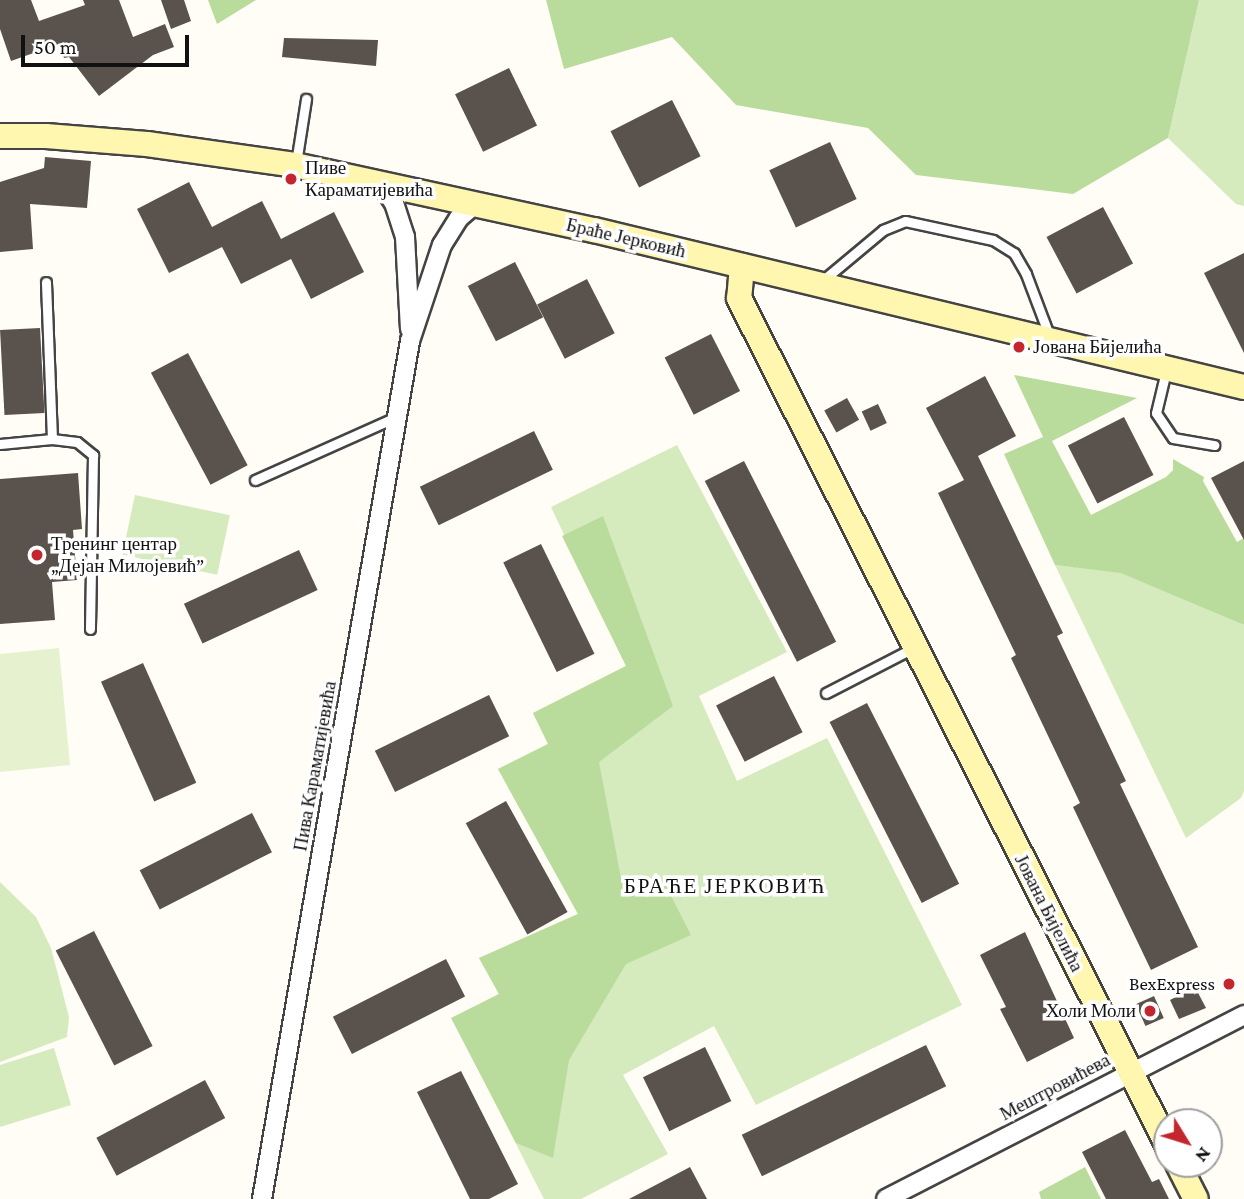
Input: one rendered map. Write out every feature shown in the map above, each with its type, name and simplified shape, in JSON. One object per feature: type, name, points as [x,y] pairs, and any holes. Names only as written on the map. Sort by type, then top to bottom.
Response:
[{"type":"street","points":[[0,121],[46,136]]},
{"type":"street","name":"Браће Јерковић","points":[[0,136],[46,136],[174,147],[295,165],[476,203],[1244,387]]},
{"type":"street","name":"Пива Караматијевића","points":[[381,184],[394,203],[405,237],[410,341]]},
{"type":"street","name":"Пива Караматијевића","points":[[262,1199],[410,341],[442,245],[459,218],[476,203]]},
{"type":"street","name":"Јована Бијелића","points":[[743,266],[739,298],[1153,1116]]},
{"type":"street","name":"Мештровићева","points":[[886,1199],[1130,1071],[1244,1015]]},
{"type":"street","points":[[1185,1178],[1196,1199]]},
{"type":"lane","points":[[295,165],[306,99]]},
{"type":"lane","points":[[818,284],[883,230],[905,221],[993,240],[1014,253],[1026,274],[1051,342]]},
{"type":"lane","points":[[46,282],[52,439]]},
{"type":"lane","points":[[1167,369],[1156,413],[1173,438],[1214,445]]},
{"type":"lane","points":[[255,480],[396,417]]},
{"type":"lane","points":[[0,444],[52,439],[77,442],[93,455],[90,629]]},
{"type":"lane","points":[[826,692],[914,647]]},
{"type":"green space","points":[[208,0],[256,0],[217,24]]},
{"type":"green space","points":[[546,0],[1199,0],[1168,138],[1073,194],[916,175],[868,128],[736,105],[672,37],[564,69]]},
{"type":"green space","points":[[1199,0],[1244,0],[1244,206],[1236,204],[1168,138]]},
{"type":"green space","points":[[1014,375],[1137,398],[1052,441],[1091,515],[1166,477],[1173,470],[1173,459],[1204,477],[1203,481],[1237,542],[1244,538],[1244,625],[1121,573],[1055,565],[1004,454],[1043,437]]},
{"type":"green space","points":[[677,445],[787,652],[699,696],[737,781],[827,738],[962,1005],[756,1105],[714,1026],[623,1075],[668,1154],[581,1199],[544,1199],[452,1018],[499,994],[479,958],[578,914],[498,769],[548,744],[533,713],[626,666],[551,507]]},
{"type":"green space","points":[[135,495],[230,515],[217,575],[122,555]]},
{"type":"green space","points":[[603,516],[673,706],[599,762],[621,878],[665,884],[691,935],[626,964],[569,1060],[553,1158],[516,1143],[451,1018],[499,994],[479,958],[578,914],[498,769],[548,744],[533,713],[626,666],[562,536]]},
{"type":"green space","points":[[1055,565],[1121,572],[1244,625],[1244,791],[1241,798],[1186,838]]},
{"type":"green space","points":[[59,648],[70,765],[0,772],[0,654]]},
{"type":"green space","points":[[0,882],[36,917],[51,948],[69,1017],[67,1037],[0,1062]]},
{"type":"green space","points":[[54,1048],[71,1105],[0,1127],[0,1065]]},
{"type":"green space","points":[[1085,1167],[1101,1199],[1041,1199],[1039,1192]]},
{"type":"building","points":[[0,0],[31,0],[39,21],[85,5],[83,0],[119,0],[133,37],[165,24],[174,47],[153,55],[99,96],[69,57],[64,58],[59,44],[11,61],[0,29]]},
{"type":"building","points":[[161,0],[184,0],[191,21],[171,29]]},
{"type":"building","points":[[284,38],[378,40],[376,66],[282,57]]},
{"type":"building","points":[[509,68],[537,126],[483,152],[455,94]]},
{"type":"building","points":[[672,100],[701,156],[639,187],[611,131]]},
{"type":"building","points":[[830,142],[857,199],[796,227],[769,170]]},
{"type":"building","points":[[45,157],[91,161],[87,208],[30,204],[33,249],[0,252],[0,182],[44,168]]},
{"type":"building","points":[[189,182],[212,227],[262,201],[281,239],[334,212],[364,272],[311,299],[291,259],[241,284],[222,247],[169,273],[137,209]]},
{"type":"building","points":[[1103,207],[1133,264],[1077,294],[1046,237]]},
{"type":"building","points":[[1244,253],[1244,353],[1204,273]]},
{"type":"building","points":[[515,262],[543,317],[496,341],[468,286]]},
{"type":"building","points":[[587,279],[615,333],[565,359],[537,304]]},
{"type":"building","points":[[40,328],[44,413],[5,415],[0,330]]},
{"type":"building","points":[[711,334],[740,391],[694,415],[665,358]]},
{"type":"building","points":[[188,353],[248,465],[211,485],[151,373]]},
{"type":"building","points":[[985,376],[1016,436],[978,456],[1063,633],[1057,636],[1126,781],[1120,784],[1198,947],[1151,970],[1073,807],[1080,803],[1011,658],[1016,655],[938,493],[964,480],[926,408]]},
{"type":"building","points":[[847,398],[859,420],[836,432],[824,411]]},
{"type":"building","points":[[878,404],[887,423],[871,431],[862,412]]},
{"type":"building","points":[[1124,417],[1154,475],[1097,504],[1068,446]]},
{"type":"building","points":[[534,431],[553,470],[439,525],[420,487]]},
{"type":"building","points":[[744,461],[836,642],[797,662],[705,481]]},
{"type":"building","points":[[1244,461],[1244,540],[1211,478]]},
{"type":"building","name":"Тренинг центар „Дејан Милојевић”","points":[[78,473],[82,529],[73,530],[77,580],[52,582],[55,620],[0,624],[0,479]]},
{"type":"building","points":[[541,544],[594,654],[557,672],[503,562]]},
{"type":"building","points":[[299,550],[318,590],[202,644],[184,604]]},
{"type":"building","points":[[143,663],[196,783],[154,801],[101,682]]},
{"type":"building","points":[[774,676],[803,732],[745,762],[716,706]]},
{"type":"building","points":[[489,695],[509,736],[395,792],[375,751]]},
{"type":"building","points":[[867,703],[959,884],[922,903],[830,722]]},
{"type":"building","points":[[506,801],[568,912],[527,934],[466,823]]},
{"type":"building","points":[[252,813],[272,852],[160,909],[140,870]]},
{"type":"building","points":[[94,931],[153,1046],[114,1065],[56,951]]},
{"type":"building","points":[[1025,932],[1074,1038],[1027,1062],[1000,1009],[1006,1007],[980,955]]},
{"type":"building","points":[[446,959],[465,996],[352,1054],[333,1017]]},
{"type":"building","points":[[1195,987],[1206,1008],[1179,1019],[1170,1000]]},
{"type":"building","name":"Холи Моли","points":[[1154,996],[1164,1018],[1145,1026],[1136,1004]]},
{"type":"building","points":[[926,1045],[946,1086],[762,1176],[742,1135]]},
{"type":"building","points":[[705,1047],[731,1101],[669,1131],[643,1077]]},
{"type":"building","points":[[461,1071],[518,1184],[489,1199],[470,1199],[417,1092]]},
{"type":"building","points":[[205,1080],[225,1118],[117,1176],[96,1138]]},
{"type":"building","points":[[1125,1130],[1152,1182],[1159,1179],[1169,1199],[1106,1199],[1082,1152]]},
{"type":"building","points":[[690,1167],[707,1199],[629,1199]]},
{"type":"place","name":"Пиве Караматијевића","points":[[291,179]]},
{"type":"place","name":"Јована Бијелића","points":[[1019,347]]},
{"type":"place","name":"Тренинг центар „Дејан Милојевић”","points":[[37,555]]},
{"type":"place","name":"BexExpress","points":[[1229,984]]},
{"type":"place","name":"Холи Моли","points":[[1150,1011]]},
{"type":"district","name":"БРАЋЕ ЈЕРКОВИЋ","points":[[725,886]]}]
